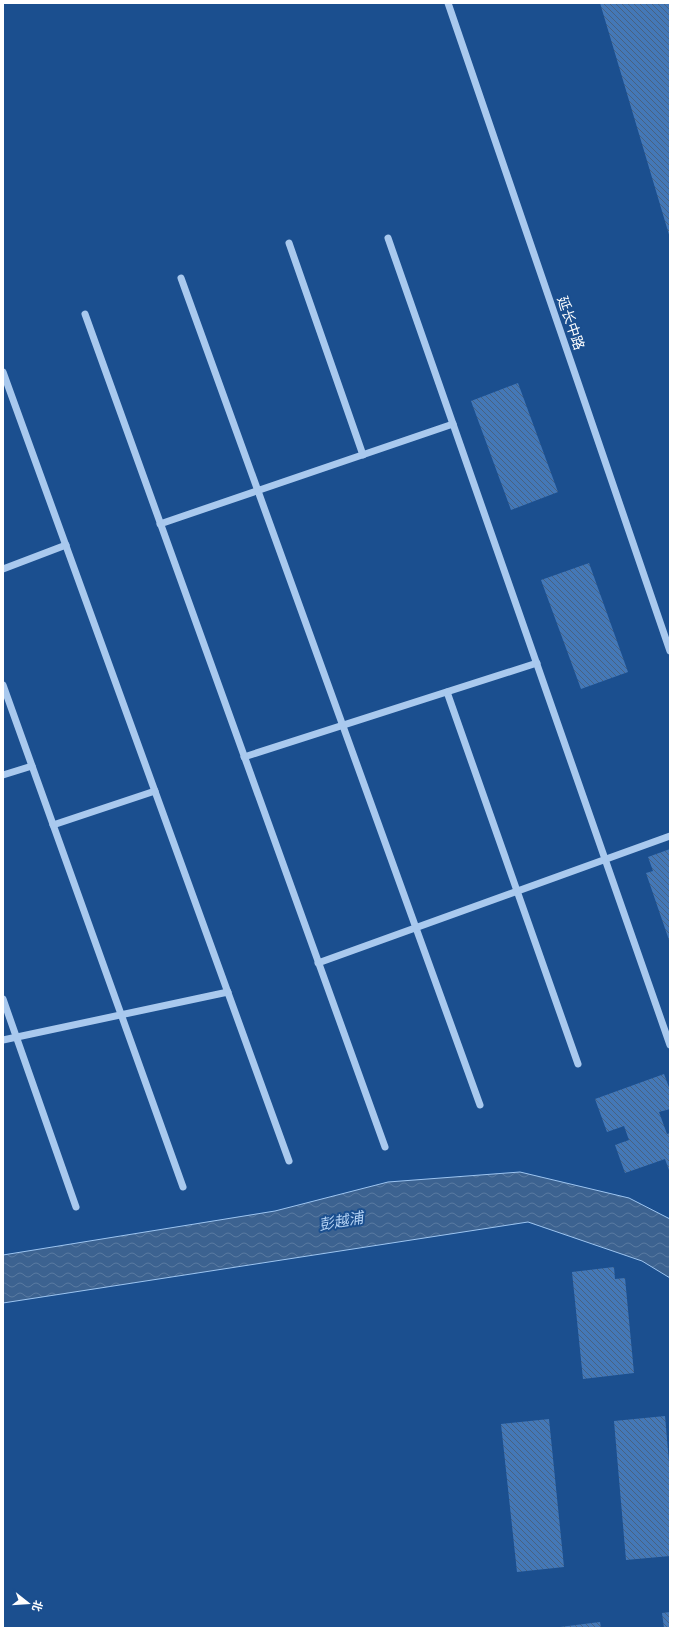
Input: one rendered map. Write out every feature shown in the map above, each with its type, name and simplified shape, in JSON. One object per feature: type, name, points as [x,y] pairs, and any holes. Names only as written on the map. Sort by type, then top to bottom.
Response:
[{"type":"street","name":"延长中路","points":[[448,3],[670,650]]},
{"type":"street","points":[[388,238],[670,1044]]},
{"type":"street","points":[[289,243],[363,455]]},
{"type":"street","points":[[181,278],[480,1105]]},
{"type":"street","points":[[85,314],[385,1147]]},
{"type":"street","points":[[3,372],[289,1161]]},
{"type":"street","points":[[160,524],[453,424]]},
{"type":"street","points":[[3,569],[66,546]]},
{"type":"street","points":[[244,758],[537,663]]},
{"type":"street","points":[[3,685],[183,1187]]},
{"type":"street","points":[[447,692],[578,1064]]},
{"type":"street","points":[[3,776],[32,766]]},
{"type":"street","points":[[53,825],[155,791]]},
{"type":"street","points":[[318,963],[670,836]]},
{"type":"street","points":[[3,1040],[228,992]]},
{"type":"street","points":[[3,999],[76,1207]]},
{"type":"water","name":"彭越浦","points":[[520,1172],[629,1198],[670,1219],[670,1278],[642,1261],[528,1222],[3,1303],[3,1255],[275,1211],[388,1182]]},
{"type":"building","points":[[600,3],[670,3],[670,238]]},
{"type":"building","points":[[518,383],[558,492],[511,510],[471,401]]},
{"type":"building","points":[[589,563],[628,672],[581,689],[541,580]]},
{"type":"building","points":[[670,849],[670,943],[646,873],[653,871],[648,857]]},
{"type":"building","points":[[664,1074],[670,1090],[670,1109],[659,1112],[667,1134],[670,1133],[670,1173],[665,1159],[625,1173],[615,1145],[629,1140],[624,1126],[607,1132],[595,1099]]},
{"type":"building","points":[[614,1267],[615,1279],[625,1278],[634,1373],[583,1379],[572,1272]]},
{"type":"building","points":[[665,1416],[670,1474],[670,1556],[626,1560],[614,1421]]},
{"type":"building","points":[[549,1419],[564,1567],[517,1572],[501,1424]]},
{"type":"building","points":[[670,1612],[670,1628],[664,1628],[662,1613]]},
{"type":"building","points":[[600,1622],[601,1628],[560,1628],[560,1627]]}]
